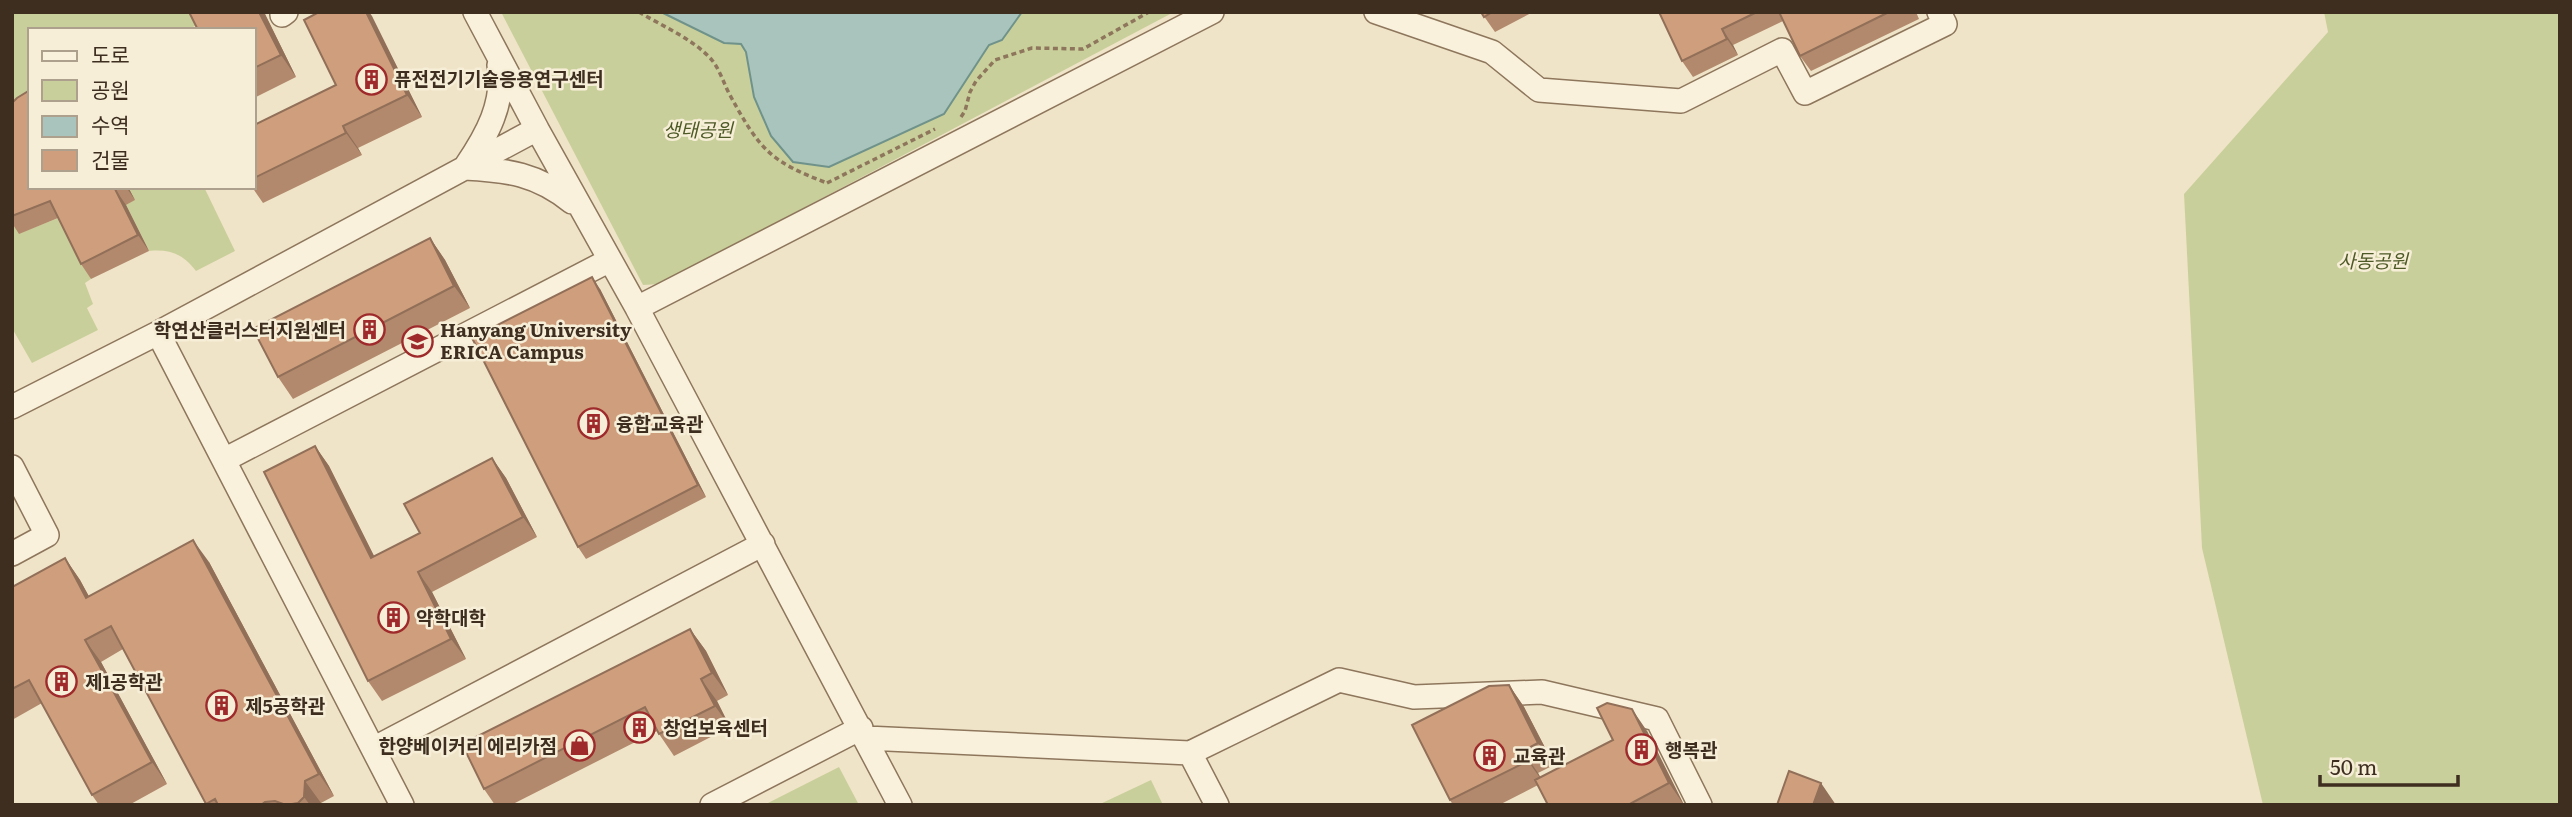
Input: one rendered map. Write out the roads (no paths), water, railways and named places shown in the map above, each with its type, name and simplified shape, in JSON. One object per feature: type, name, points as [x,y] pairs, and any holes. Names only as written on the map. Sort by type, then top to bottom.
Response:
[{"type":"lane","points":[[475,12],[581,210],[637,307],[900,805]]},
{"type":"lane","points":[[637,307],[1212,12]]},
{"type":"lane","points":[[1376,12],[1492,52],[1539,90],[1681,102],[1782,50],[1805,93],[1945,24],[1939,12]]},
{"type":"lane","points":[[464,168],[485,135],[500,99],[501,77],[497,55]]},
{"type":"lane","points":[[12,407],[158,333],[537,129]]},
{"type":"lane","points":[[464,168],[520,173],[549,185],[581,210]]},
{"type":"lane","points":[[224,460],[610,260]]},
{"type":"lane","points":[[158,333],[402,805]]},
{"type":"lane","points":[[12,467],[47,535],[12,554]]},
{"type":"lane","points":[[373,749],[763,544]]},
{"type":"lane","points":[[712,805],[864,733],[1190,753],[1339,680],[1415,697],[1542,692],[1657,719],[1700,805]]},
{"type":"lane","points":[[1190,753],[1217,805]]},
{"type":"water","points":[[661,12],[1022,12],[1002,40],[989,45],[944,114],[829,167],[793,162],[771,136],[754,97],[746,52],[741,44],[724,43]]},
{"type":"place","name":"퓨전전기기술응용연구센터","points":[[371,79]]},
{"type":"place","name":"학연산클러스터지원센터","points":[[369,330]]},
{"type":"place","name":"Hanyang University ERICA Campus","points":[[417,341]]},
{"type":"place","name":"융합교육관","points":[[593,424]]},
{"type":"place","name":"약학대학","points":[[393,618]]},
{"type":"place","name":"제1공학관","points":[[62,682]]},
{"type":"place","name":"제5공학관","points":[[222,706]]},
{"type":"place","name":"창업보육센터","points":[[640,728]]},
{"type":"place","name":"한양베이커리 에리카점","points":[[580,746]]},
{"type":"place","name":"행복관","points":[[1642,750]]},
{"type":"place","name":"교육관","points":[[1490,756]]},
{"type":"park label","name":"생태공원","points":[[698,130]]},
{"type":"park label","name":"사동공원","points":[[2373,261]]}]
